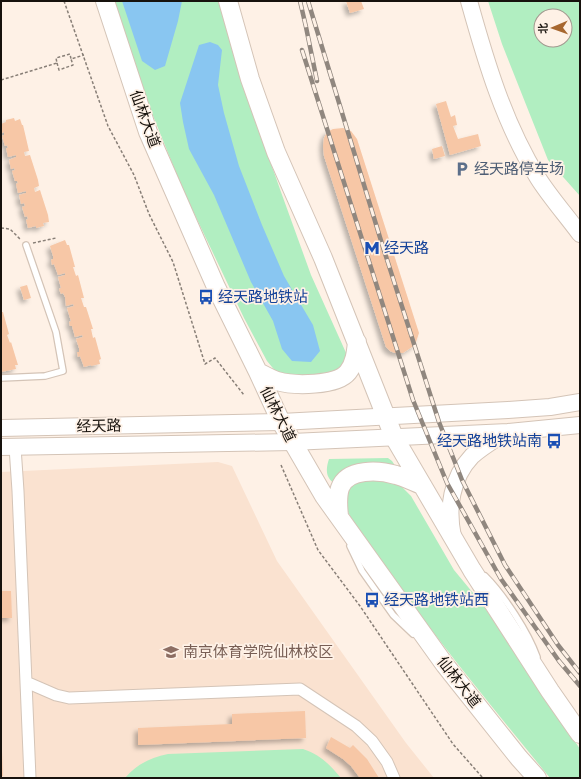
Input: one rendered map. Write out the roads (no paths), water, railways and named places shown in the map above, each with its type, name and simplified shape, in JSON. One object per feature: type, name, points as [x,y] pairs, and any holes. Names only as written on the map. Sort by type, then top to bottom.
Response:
[{"type":"main road","points":[[228,1],[250,79],[276,152],[323,258],[394,437],[463,554],[550,691],[580,734]]},
{"type":"main road","points":[[469,1],[499,98],[518,142],[538,179],[580,234]]},
{"type":"main road","name":"仙林大道","points":[[106,2],[148,132],[216,288],[292,442],[324,496],[445,665],[510,747],[537,778]]},
{"type":"main road","points":[[258,372],[278,381],[296,384],[327,383],[338,380],[348,372],[355,358],[357,342]]},
{"type":"main road","name":"经天路","points":[[1,428],[281,422],[550,407],[580,402]]},
{"type":"main road","name":"经天路","points":[[8,447],[292,442],[508,432],[580,425]]},
{"type":"main road","points":[[453,538],[450,525],[452,496],[462,469],[473,456],[490,442],[508,432]]},
{"type":"main road","points":[[339,516],[338,500],[340,487],[347,479],[355,474],[365,472],[388,473],[398,475],[422,485]]},
{"type":"street","points":[[8,447],[19,499],[30,778]]},
{"type":"street","points":[[26,682],[56,695],[68,698],[300,689],[356,726],[367,736],[387,762],[394,778]]},
{"type":"lane","points":[[1,378],[45,376],[63,371],[56,332],[26,245]]},
{"type":"lane","points":[[324,496],[362,571],[393,615],[445,665]]},
{"type":"water","points":[[122,1],[182,1],[165,66],[155,70],[142,61]]},
{"type":"water","points":[[210,42],[218,45],[222,50],[218,85],[224,113],[239,166],[284,276],[313,325],[320,351],[311,362],[292,361],[282,349],[273,321],[251,282],[214,195],[189,149],[180,103],[199,45]]},
{"type":"railway","points":[[300,1],[317,81]]},
{"type":"railway","points":[[308,1],[382,244],[439,422],[462,480],[505,565],[558,645],[580,673]]},
{"type":"railway","points":[[302,50],[413,400],[447,483],[501,579],[559,661],[580,686]]},
{"type":"place","name":"经天路停车场","points":[[462,169]]},
{"type":"place","name":"经天路","points":[[372,248]]},
{"type":"place","name":"经天路地铁站","points":[[206,297]]},
{"type":"place","name":"经天路地铁站南","points":[[554,441]]},
{"type":"place","name":"经天路地铁站西","points":[[372,600]]},
{"type":"place","name":"南京体育学院仙林校区","points":[[171,652]]}]
